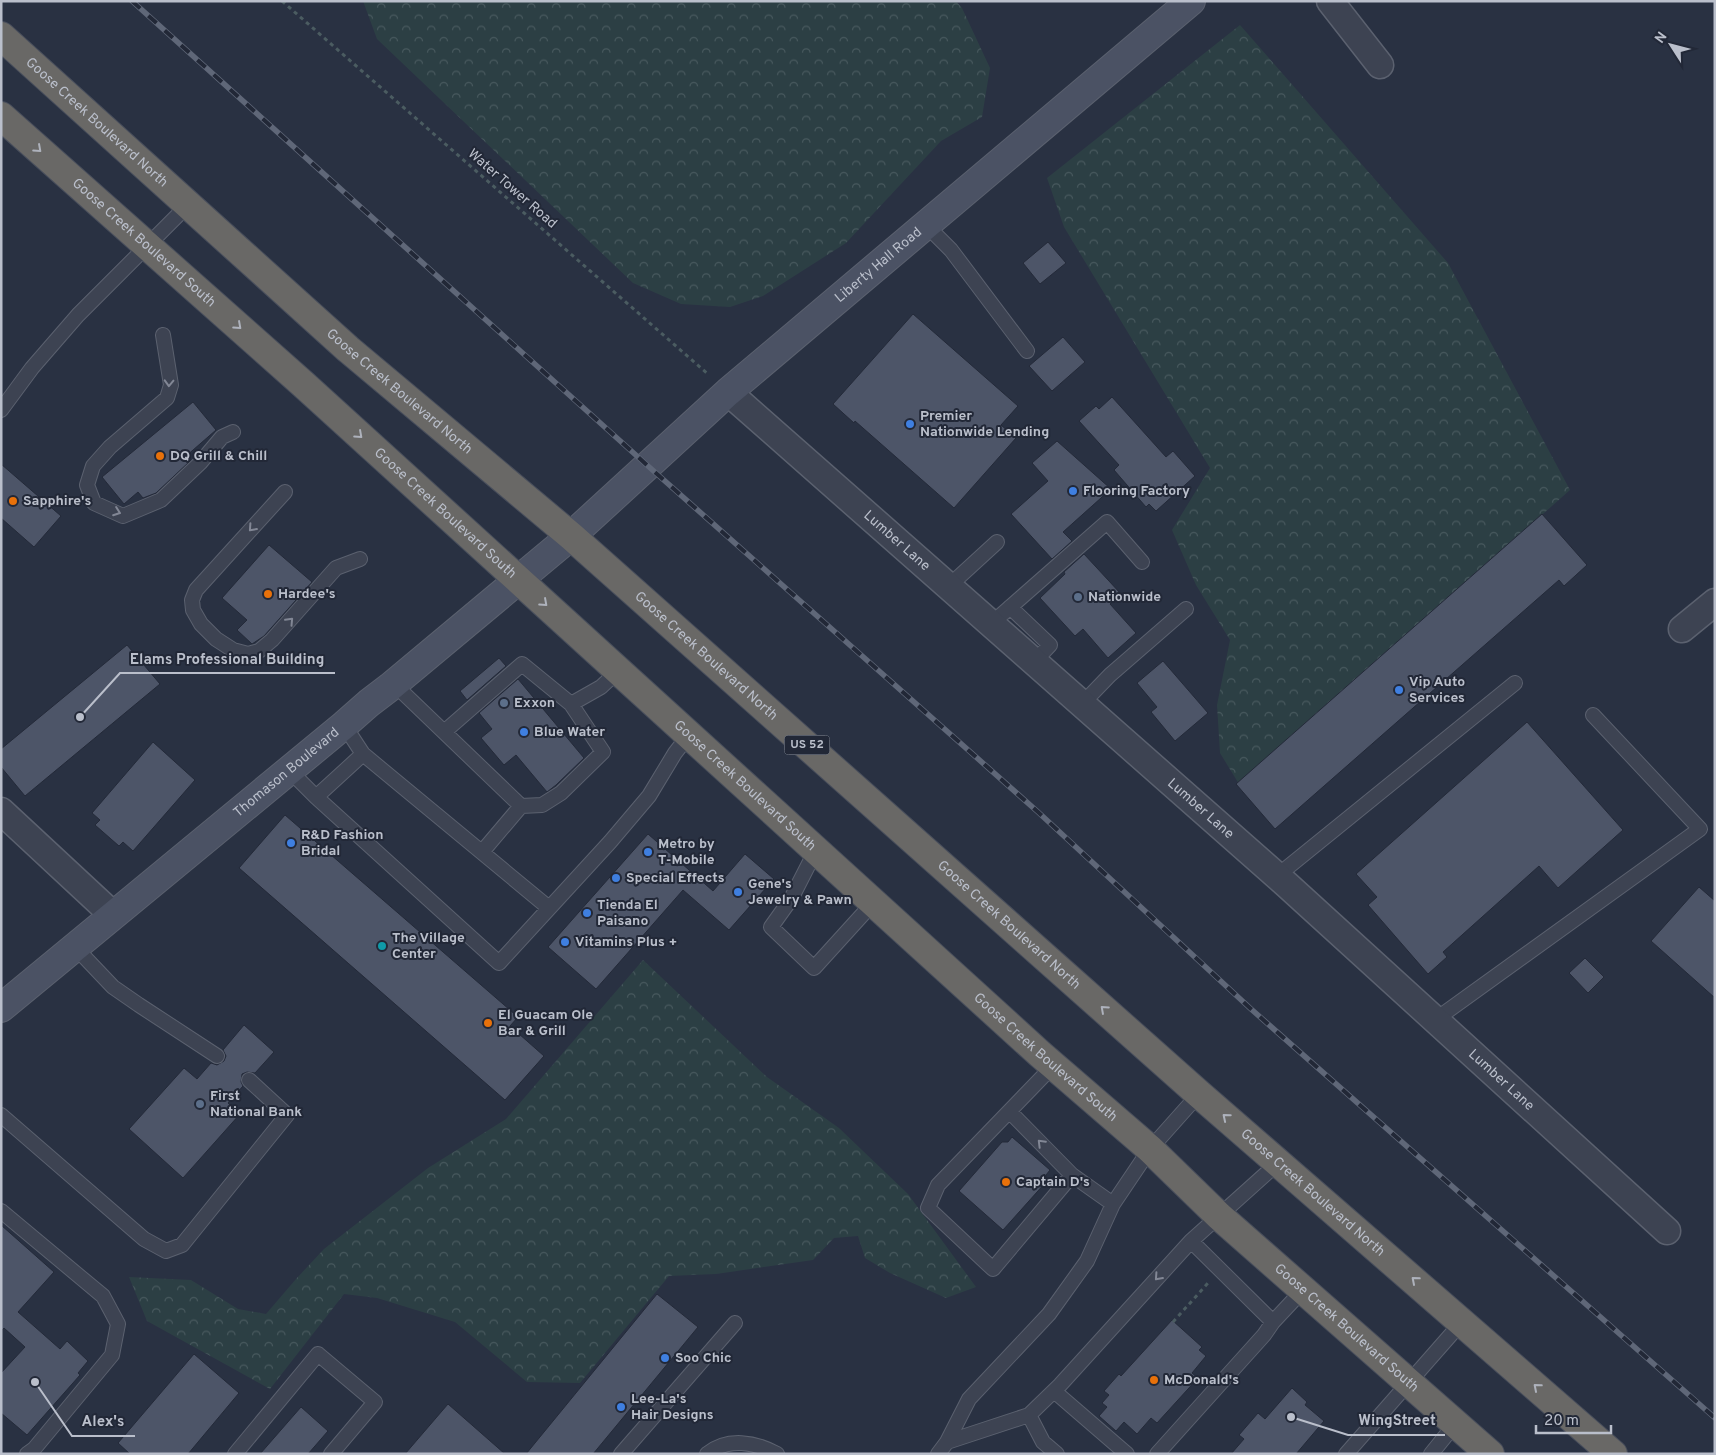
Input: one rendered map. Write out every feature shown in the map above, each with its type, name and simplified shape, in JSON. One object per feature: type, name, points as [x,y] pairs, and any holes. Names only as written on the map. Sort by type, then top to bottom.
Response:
[{"type":"highway","name":"Goose Creek Boulevard North","points":[[1,36],[348,348],[572,536],[1199,1094],[1614,1454]]},
{"type":"highway","name":"Goose Creek Boulevard South","points":[[1,116],[302,384],[1054,1066],[1150,1149],[1219,1216],[1490,1454]]},
{"type":"main road","name":"Liberty Hall Road","points":[[572,536],[728,392],[1191,1]]},
{"type":"main road","name":"Thomason Boulevard","points":[[1,1008],[572,536]]},
{"type":"street","points":[[1330,1],[1380,64]]},
{"type":"street","name":"Lumber Lane","points":[[728,392],[949,586],[1001,615],[1034,662],[1277,876],[1667,1231]]},
{"type":"street","points":[[1682,629],[1715,602]]},
{"type":"street","points":[[1,811],[114,915]]},
{"type":"lane","points":[[1,410],[32,368],[78,315],[189,204]]},
{"type":"lane","points":[[926,225],[951,250],[1027,351]]},
{"type":"lane","points":[[163,335],[171,385],[166,398],[110,447],[93,466],[87,485],[94,503],[123,516],[161,500],[200,463],[222,437],[233,432]]},
{"type":"lane","points":[[285,492],[196,590],[192,600],[194,610],[201,624],[216,639],[233,650],[248,654],[259,651],[283,629],[336,568],[360,560]]},
{"type":"lane","points":[[1001,615],[1107,522],[1142,562]]},
{"type":"lane","points":[[949,586],[997,542]]},
{"type":"lane","points":[[1082,704],[1110,675],[1186,609]]},
{"type":"lane","points":[[394,684],[521,806],[542,805],[561,794],[604,752],[571,704],[522,664],[444,732]]},
{"type":"lane","points":[[571,704],[601,687],[618,671]]},
{"type":"lane","points":[[1277,876],[1514,682]]},
{"type":"lane","points":[[1435,1020],[1700,829],[1593,715]]},
{"type":"lane","points":[[344,725],[363,754],[549,908]]},
{"type":"lane","points":[[289,770],[499,964],[610,842],[649,796],[675,753],[689,735]]},
{"type":"lane","points":[[316,796],[363,754]]},
{"type":"lane","points":[[482,852],[521,806]]},
{"type":"lane","points":[[816,850],[790,899],[771,927],[814,968],[873,903]]},
{"type":"lane","points":[[75,947],[113,987],[217,1056]]},
{"type":"lane","points":[[1054,1066],[938,1186],[928,1208],[993,1269],[1072,1175]]},
{"type":"lane","points":[[1,1115],[144,1238],[166,1251],[182,1245],[287,1115],[249,1080]]},
{"type":"lane","points":[[938,1454],[947,1442],[969,1399],[1049,1314],[1087,1261],[1112,1204],[1150,1149],[1199,1094]]},
{"type":"lane","points":[[1010,1112],[1072,1175],[1112,1204]]},
{"type":"lane","points":[[947,1442],[1029,1415],[1054,1391],[1191,1241],[1279,1162]]},
{"type":"lane","points":[[1,1212],[103,1296],[118,1324],[112,1355],[34,1449],[27,1454]]},
{"type":"lane","points":[[1191,1241],[1272,1322]]},
{"type":"lane","points":[[1157,1454],[1264,1335],[1272,1322],[1303,1290]]},
{"type":"lane","points":[[1346,1454],[1462,1322]]},
{"type":"lane","points":[[622,1454],[735,1323]]},
{"type":"lane","points":[[234,1454],[318,1354],[375,1402],[331,1454]]},
{"type":"lane","points":[[1054,1391],[1127,1454]]},
{"type":"lane","points":[[1029,1415],[1043,1442],[1057,1454]]},
{"type":"lane","points":[[1431,1454],[1456,1423]]},
{"type":"lane","points":[[708,1453],[734,1442],[761,1445],[777,1454]]},
{"type":"path","name":"Water Tower Road","points":[[282,1],[728,392]]},
{"type":"path","points":[[1174,1322],[1220,1270]]},
{"type":"green space","points":[[363,1],[956,1],[962,8],[990,68],[982,117],[941,141],[846,243],[763,296],[730,307],[681,304],[633,283],[377,39]]},
{"type":"green space","points":[[1240,25],[1448,263],[1570,490],[1239,784],[1220,753],[1217,705],[1230,640],[1196,585],[1172,530],[1210,468],[1064,227],[1047,178]]},
{"type":"green space","points":[[643,960],[767,1077],[839,1128],[908,1194],[976,1287],[946,1298],[890,1273],[865,1258],[858,1236],[834,1238],[813,1260],[716,1274],[669,1276],[580,1383],[527,1382],[455,1322],[377,1298],[344,1294],[270,1389],[147,1321],[129,1277],[191,1280],[238,1309],[266,1314],[324,1249],[428,1168],[506,1119]]},
{"type":"building","points":[[1048,242],[1066,263],[1040,284],[1023,263]]},
{"type":"building","points":[[913,314],[1018,406],[1001,425],[1016,438],[954,508],[833,404]]},
{"type":"building","points":[[1063,337],[1085,362],[1052,391],[1029,366]]},
{"type":"building","points":[[1112,397],[1166,457],[1173,451],[1195,476],[1156,511],[1149,504],[1146,507],[1114,470],[1119,465],[1079,421],[1096,406],[1099,409]]},
{"type":"building","points":[[193,402],[216,430],[185,457],[189,462],[156,493],[143,498],[138,492],[124,504],[102,477]]},
{"type":"building","points":[[1057,441],[1111,489],[1063,532],[1072,541],[1052,559],[1011,514],[1048,481],[1032,463]]},
{"type":"building","points":[[1,464],[61,516],[34,547],[1,518]]},
{"type":"building","points":[[1542,514],[1587,565],[1564,586],[1559,580],[1275,829],[1236,784]]},
{"type":"building","points":[[269,545],[312,582],[264,636],[252,644],[237,630],[247,620],[222,598]]},
{"type":"building","points":[[1084,554],[1121,594],[1110,604],[1136,633],[1108,658],[1083,629],[1075,636],[1040,598]]},
{"type":"building","points":[[127,645],[160,684],[25,796],[1,767],[1,749]]},
{"type":"building","points":[[499,658],[506,666],[467,700],[460,691]]},
{"type":"building","points":[[1163,661],[1208,713],[1175,741],[1151,712],[1157,707],[1137,683]]},
{"type":"building","points":[[518,679],[584,758],[547,792],[516,755],[504,765],[481,738],[492,729],[479,713]]},
{"type":"building","points":[[1527,722],[1623,830],[1558,888],[1539,866],[1443,952],[1447,957],[1428,974],[1368,905],[1377,897],[1356,874]]},
{"type":"building","points":[[153,742],[195,780],[133,851],[123,842],[119,846],[95,825],[100,820],[92,813]]},
{"type":"building","name":"The Village Center","points":[[285,815],[518,1017],[510,1026],[544,1056],[505,1100],[239,868]]},
{"type":"building","points":[[648,834],[713,891],[745,854],[774,879],[729,930],[683,890],[596,989],[548,947]]},
{"type":"building","points":[[1699,887],[1715,901],[1715,998],[1651,941]]},
{"type":"building","points":[[1585,958],[1604,977],[1588,993],[1569,973]]},
{"type":"building","points":[[244,1025],[274,1052],[255,1073],[247,1072],[242,1074],[241,1082],[243,1086],[228,1103],[240,1114],[183,1178],[129,1129],[184,1068],[197,1079],[211,1063],[217,1065],[224,1061],[226,1056],[223,1050]]},
{"type":"building","points":[[1012,1137],[1050,1170],[1046,1175],[1046,1182],[1003,1230],[959,1191],[1002,1142],[1008,1142]]},
{"type":"building","points":[[1,1225],[54,1272],[18,1312],[60,1349],[67,1341],[88,1361],[78,1373],[80,1375],[27,1435],[1,1413],[1,1373],[25,1347],[4,1328],[1,1331]]},
{"type":"building","points":[[657,1294],[698,1327],[593,1454],[526,1454]]},
{"type":"building","points":[[1172,1320],[1202,1347],[1199,1350],[1206,1356],[1192,1373],[1198,1378],[1157,1423],[1151,1418],[1137,1434],[1124,1422],[1116,1431],[1099,1416],[1107,1407],[1102,1403],[1109,1395],[1104,1391],[1119,1374],[1121,1376]]},
{"type":"building","points":[[194,1354],[239,1393],[188,1454],[130,1454],[118,1443]]},
{"type":"building","points":[[1292,1388],[1307,1402],[1305,1405],[1324,1421],[1296,1454],[1231,1454],[1244,1439],[1239,1435],[1258,1413],[1265,1419]]},
{"type":"building","points":[[448,1404],[505,1454],[405,1454]]},
{"type":"building","points":[[301,1407],[328,1431],[308,1454],[260,1454]]},
{"type":"railway","points":[[132,1],[648,466],[1038,812],[1251,1009],[1715,1418]]},
{"type":"place","name":"Premier Nationwide Lending","points":[[910,424]]},
{"type":"place","name":"DQ Grill & Chill","points":[[160,456]]},
{"type":"place","name":"Flooring Factory","points":[[1073,491]]},
{"type":"place","name":"Sapphire's","points":[[13,501]]},
{"type":"place","name":"Hardee's","points":[[268,594]]},
{"type":"place","name":"Nationwide","points":[[1078,597]]},
{"type":"place","name":"Vip Auto Services","points":[[1399,690]]},
{"type":"place","name":"Exxon","points":[[504,703]]},
{"type":"place","name":"Elams Professional Building","points":[[80,717]]},
{"type":"place","name":"Blue Water","points":[[524,732]]},
{"type":"place","name":"R&D Fashion Bridal","points":[[291,843]]},
{"type":"place","name":"Metro by T-Mobile","points":[[648,852]]},
{"type":"place","name":"Special Effects","points":[[616,878]]},
{"type":"place","name":"Gene's Jewelry & Pawn","points":[[738,892]]},
{"type":"place","name":"Tienda El Paisano","points":[[587,913]]},
{"type":"place","name":"Vitamins Plus +","points":[[565,942]]},
{"type":"place","name":"The Village Center","points":[[382,946]]},
{"type":"place","name":"El Guacam Ole Bar & Grill","points":[[488,1023]]},
{"type":"place","name":"First National Bank","points":[[200,1104]]},
{"type":"place","name":"Captain D's","points":[[1006,1182]]},
{"type":"place","name":"Soo Chic","points":[[665,1358]]},
{"type":"place","name":"McDonald's","points":[[1154,1380]]},
{"type":"place","name":"Alex's","points":[[35,1382]]},
{"type":"place","name":"Lee-La's Hair Designs","points":[[621,1407]]},
{"type":"place","name":"WingStreet","points":[[1291,1417]]}]
